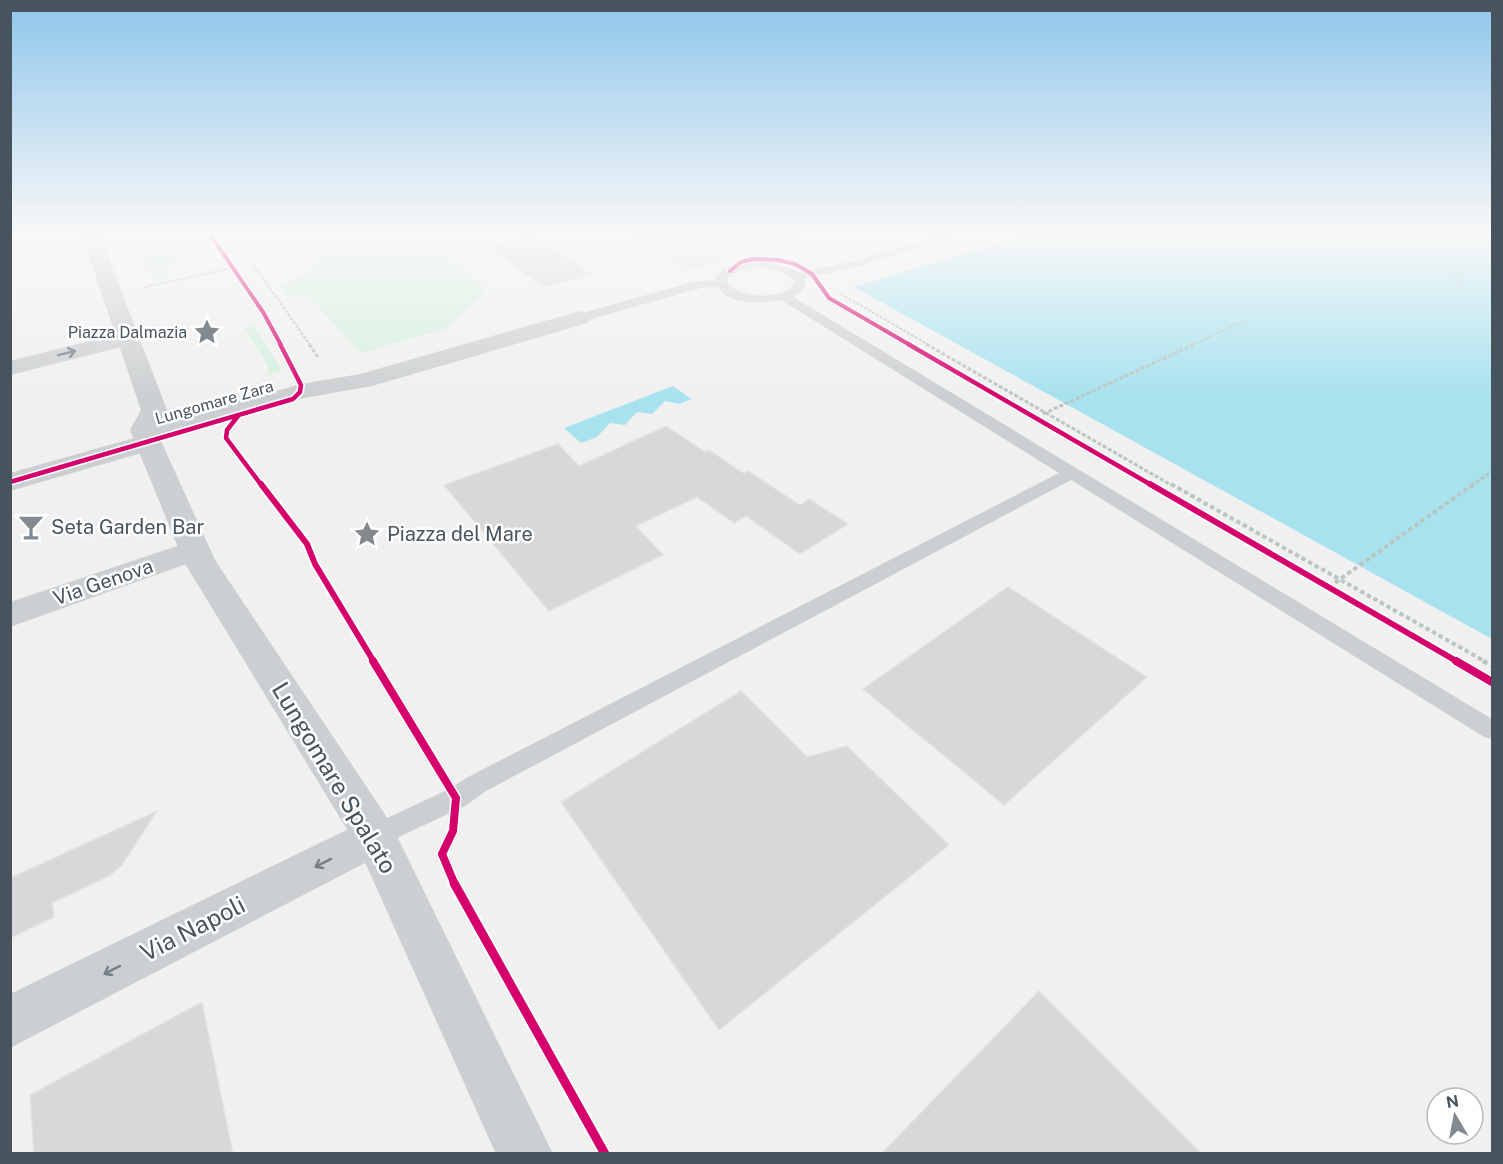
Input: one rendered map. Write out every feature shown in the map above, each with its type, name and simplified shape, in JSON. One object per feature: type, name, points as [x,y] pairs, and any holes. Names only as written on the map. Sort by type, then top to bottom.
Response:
[{"type":"street","name":"Lungomare Zara","points":[[110,287],[154,410],[143,430],[147,439],[290,394],[363,381],[580,318]]},
{"type":"street","points":[[10,368],[129,338]]},
{"type":"street","points":[[10,482],[147,439]]},
{"type":"street","name":"Lungomare Spalato","points":[[147,439],[200,562],[375,836],[525,1154]]},
{"type":"street","name":"Via Genova","points":[[10,615],[195,550]]},
{"type":"street","name":"Via Napoli","points":[[10,1022],[375,836]]},
{"type":"lane","points":[[580,318],[688,287]]},
{"type":"lane","points":[[724,287],[746,297],[758,299],[783,296],[798,287]]},
{"type":"lane","points":[[783,296],[1492,730]]},
{"type":"lane","points":[[375,836],[456,798],[477,784],[645,695],[1071,473]]},
{"type":"path","points":[[112,294],[139,287]]},
{"type":"path","points":[[269,287],[322,363]]},
{"type":"path","points":[[830,287],[1045,413],[1492,666]]},
{"type":"path","points":[[1036,417],[1244,321]]},
{"type":"path","points":[[1036,417],[1045,423]]},
{"type":"path","points":[[1329,587],[1492,471]]},
{"type":"path","points":[[1318,581],[1339,593]]},
{"type":"green space","points":[[283,287],[485,287],[488,290],[445,329],[360,353],[308,295],[287,297]]},
{"type":"green space","points":[[253,325],[282,371],[268,375],[269,368],[244,327]]},
{"type":"water","points":[[855,287],[1492,287],[1492,639]]},
{"type":"water","points":[[673,386],[691,399],[679,404],[665,401],[652,414],[637,412],[625,425],[610,423],[597,437],[581,443],[564,428]]},
{"type":"building","points":[[666,426],[705,452],[709,450],[743,473],[748,471],[800,505],[809,499],[848,524],[800,554],[746,516],[734,523],[697,497],[636,526],[663,555],[549,611],[444,485],[558,444],[579,466]]},
{"type":"building","points":[[1008,587],[1147,677],[1004,805],[863,689]]},
{"type":"building","points":[[741,691],[807,757],[847,746],[949,845],[719,1030],[561,802]]},
{"type":"building","points":[[157,811],[122,865],[109,876],[52,903],[54,917],[10,938],[10,878]]},
{"type":"building","points":[[1039,991],[1202,1154],[881,1154]]},
{"type":"building","points":[[202,1002],[233,1154],[34,1154],[30,1095]]},
{"type":"cycle path","points":[[10,482],[293,399],[301,390],[299,378],[263,312],[246,287]]},
{"type":"cycle path","points":[[822,287],[829,298],[1492,682]]},
{"type":"cycle path","points":[[238,416],[227,430],[226,438],[307,544],[315,564],[456,798],[453,831],[442,854],[448,873],[605,1154]]},
{"type":"place","name":"Piazza Dalmazia","points":[[207,332]]},
{"type":"place","name":"Seta Garden Bar","points":[[31,527]]},
{"type":"place","name":"Piazza del Mare","points":[[367,534]]}]
